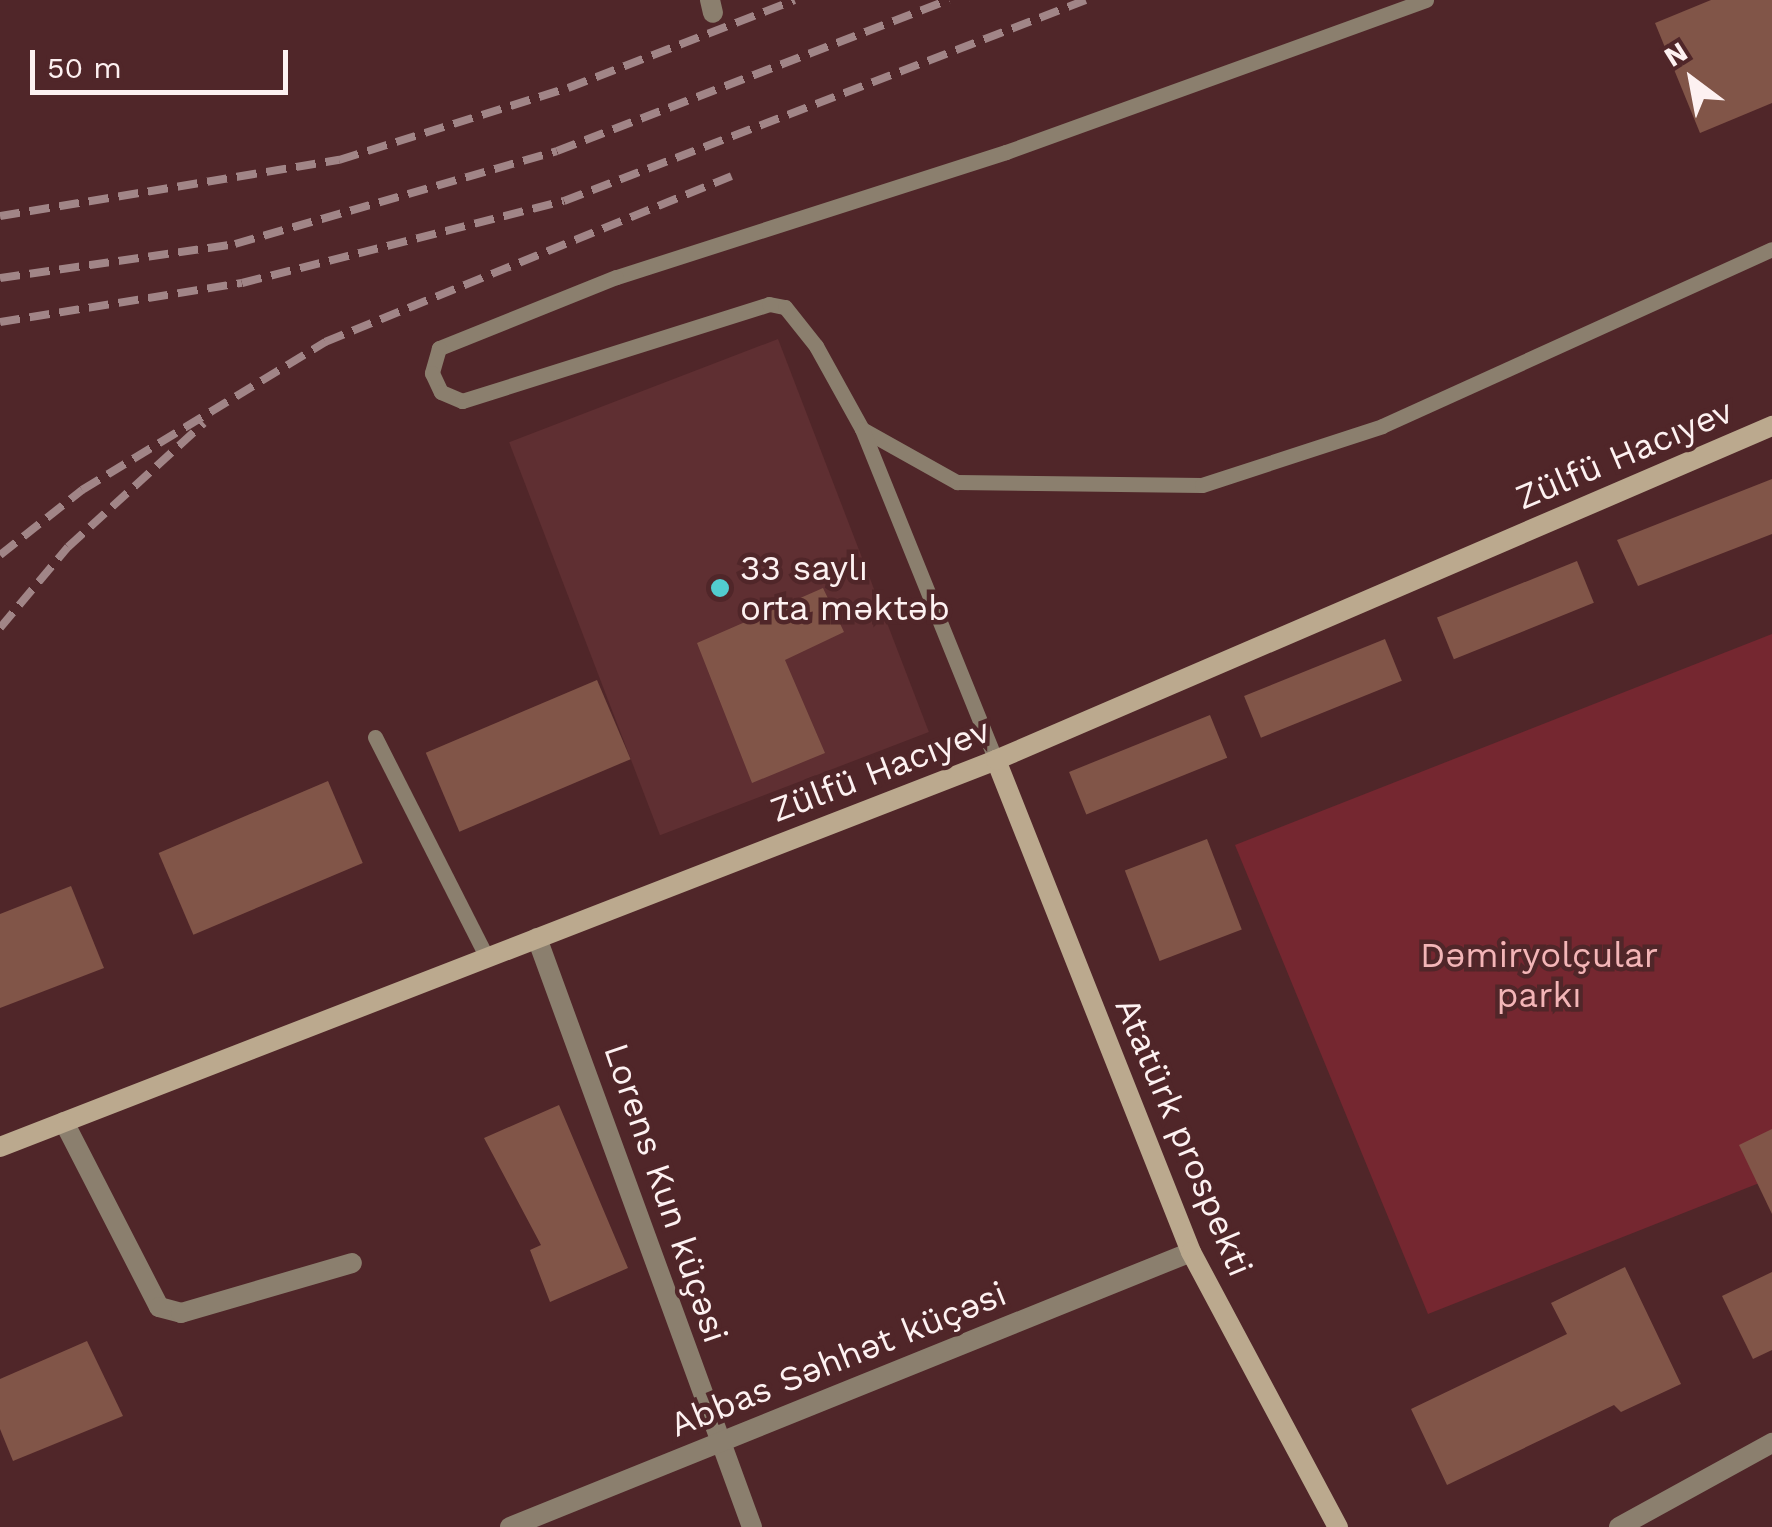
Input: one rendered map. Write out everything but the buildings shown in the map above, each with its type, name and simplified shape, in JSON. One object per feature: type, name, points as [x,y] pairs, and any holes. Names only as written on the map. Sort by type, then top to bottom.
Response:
[{"type":"main road","name":"Zülfü Hacıyev","points":[[0,1147],[996,760],[1772,426]]},
{"type":"main road","name":"Atatürk prospekti","points":[[996,760],[1192,1252],[1338,1527]]},
{"type":"street","name":"Lorens Kun küçəsi","points":[[536,938],[752,1527]]},
{"type":"street","points":[[64,1122],[159,1307],[182,1313],[352,1264]]},
{"type":"street","name":"Abbas Səhhət küçəsi","points":[[510,1527],[1192,1252]]},
{"type":"street","points":[[1619,1527],[1772,1444]]},
{"type":"lane","points":[[996,760],[862,429],[816,346],[786,307],[769,304],[462,402],[441,392],[432,372],[439,348],[616,277],[1006,152],[1426,0]]},
{"type":"lane","points":[[862,429],[957,482],[1202,485],[1382,426],[1772,249]]},
{"type":"lane","points":[[375,738],[487,958]]},
{"type":"shaded area","name":"33 saylı orta məktəb","points":[[778,339],[929,732],[660,835],[509,442]]},
{"type":"green space","name":"Dəmiryolçular parkı","points":[[1772,634],[1772,1178],[1428,1314],[1235,845]]},
{"type":"railway","points":[[0,216],[339,160],[568,88],[795,0]]},
{"type":"railway","points":[[0,278],[235,244],[557,151],[949,0]]},
{"type":"railway","points":[[0,322],[242,283],[564,201],[1086,0]]},
{"type":"railway","points":[[0,555],[82,490],[325,342],[731,176]]},
{"type":"railway","points":[[0,628],[68,547],[204,423]]},
{"type":"place","name":"33 saylı orta məktəb","points":[[720,588]]}]
